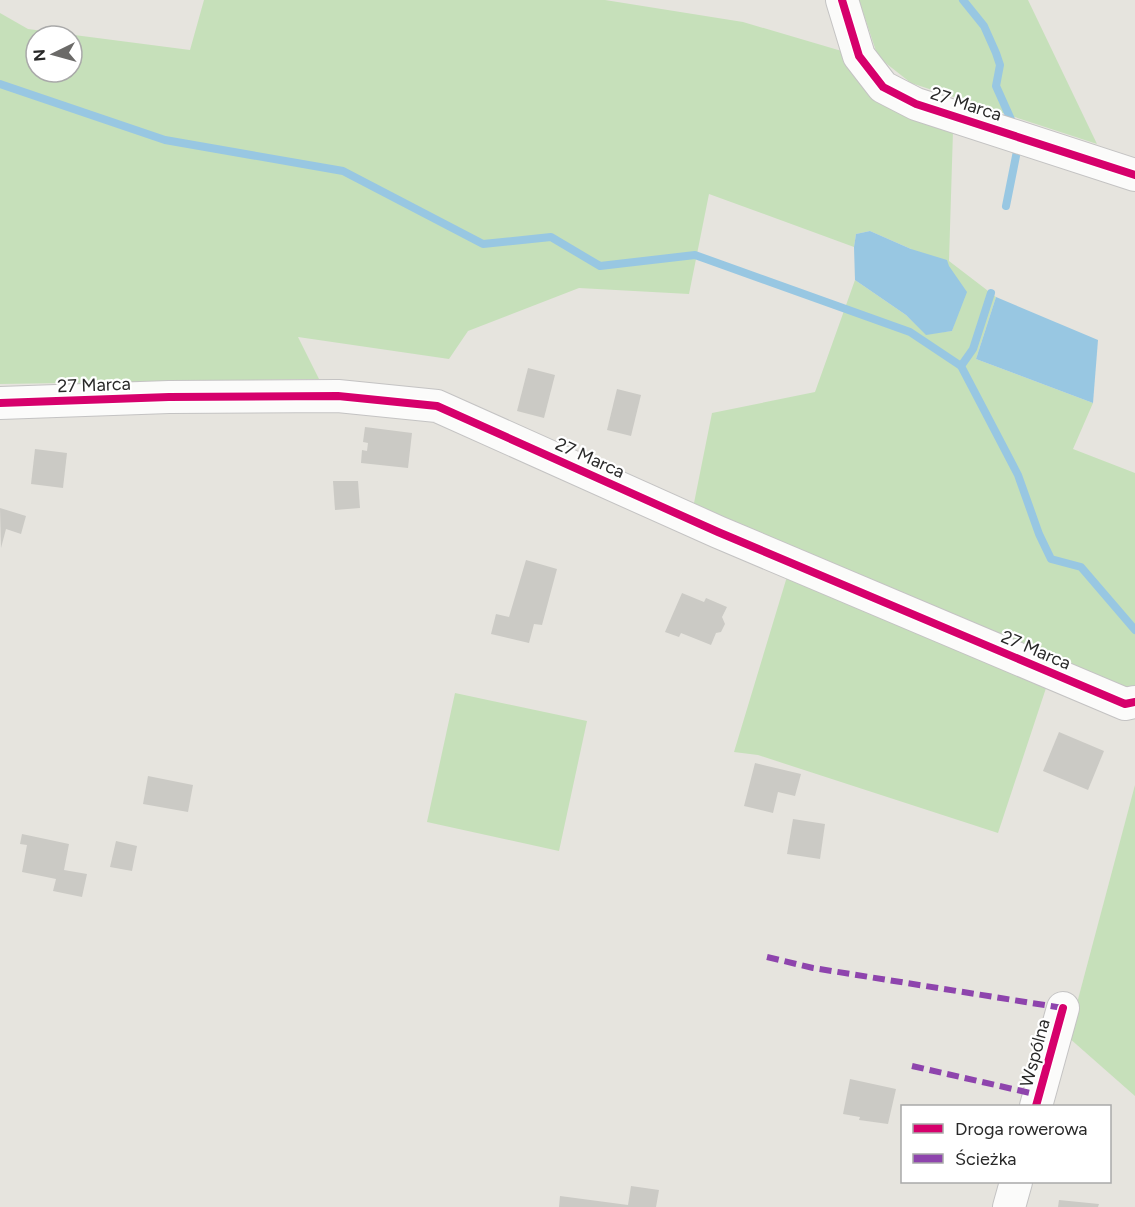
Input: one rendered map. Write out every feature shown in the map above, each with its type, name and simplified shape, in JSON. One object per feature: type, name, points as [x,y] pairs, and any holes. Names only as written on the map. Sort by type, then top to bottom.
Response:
[{"type":"street","name":"27 Marca","points":[[842,0],[859,56],[883,87],[916,104],[1135,175]]},
{"type":"street","name":"27 Marca","points":[[0,403],[169,397],[338,396],[437,406],[718,532],[897,608],[1125,704],[1135,702]]},
{"type":"street","name":"Wspólna","points":[[1037,1105],[1063,1008]]},
{"type":"street","points":[[1009,1207],[1016,1183]]},
{"type":"green space","points":[[204,0],[605,0],[743,22],[845,52],[953,131],[949,261],[996,297],[976,359],[1093,403],[1073,449],[1135,473],[1135,695],[784,551],[694,503],[712,413],[815,392],[855,280],[906,315],[926,334],[952,331],[957,315],[911,249],[870,231],[856,234],[854,247],[709,194],[689,294],[579,288],[468,331],[449,359],[298,337],[319,379],[0,384],[0,13],[24,27],[24,84],[84,84],[84,36],[190,50]]},
{"type":"green space","points":[[859,0],[1028,0],[1097,144],[911,83],[878,57]]},
{"type":"green space","points":[[789,570],[1049,679],[998,833],[758,755],[734,752]]},
{"type":"green space","points":[[455,693],[587,721],[559,851],[427,822]]},
{"type":"green space","points":[[1135,785],[1135,1096],[1068,1037]]},
{"type":"water","points":[[870,231],[911,249],[947,260],[967,292],[952,331],[926,335],[906,315],[855,280],[856,234]]},
{"type":"water","points":[[996,297],[1098,340],[1093,403],[976,359]]},
{"type":"building","points":[[528,368],[555,375],[544,418],[517,411]]},
{"type":"building","points":[[617,389],[641,395],[631,436],[607,430]]},
{"type":"building","points":[[365,427],[412,433],[408,468],[361,463],[362,450],[367,451],[368,443],[363,442]]},
{"type":"building","points":[[35,449],[67,453],[63,488],[31,484]]},
{"type":"building","points":[[333,481],[358,481],[360,508],[335,510]]},
{"type":"building","points":[[0,508],[26,516],[21,534],[6,529],[1,548]]},
{"type":"building","points":[[526,560],[557,569],[542,625],[534,624],[529,643],[491,634],[496,614],[509,617]]},
{"type":"building","points":[[682,593],[704,602],[706,598],[727,607],[722,617],[725,624],[721,632],[716,633],[711,645],[681,633],[679,637],[665,632]]},
{"type":"building","points":[[1059,732],[1104,751],[1088,790],[1043,771]]},
{"type":"building","points":[[755,763],[801,774],[795,796],[778,792],[773,813],[744,806]]},
{"type":"building","points":[[148,776],[193,785],[188,812],[143,804]]},
{"type":"building","points":[[793,819],[825,824],[820,859],[787,854]]},
{"type":"building","points":[[22,834],[69,844],[64,870],[87,874],[82,897],[53,891],[56,879],[22,872],[27,845],[20,844]]},
{"type":"building","points":[[116,841],[137,846],[132,871],[110,867]]},
{"type":"building","points":[[850,1079],[896,1089],[888,1124],[859,1120],[860,1117],[843,1114]]},
{"type":"building","points":[[631,1186],[659,1190],[656,1207],[559,1207],[560,1196],[628,1205]]},
{"type":"building","points":[[1059,1200],[1099,1204],[1098,1207],[1058,1207]]},
{"type":"waterway","points":[[963,0],[984,26],[996,53],[1000,65],[996,86],[1013,124]]},
{"type":"waterway","points":[[0,84],[165,140],[343,171],[483,244],[551,237],[600,266],[695,255],[910,332],[961,366],[1018,475],[1039,534],[1051,559],[1081,567],[1135,630]]},
{"type":"waterway","points":[[1006,206],[1018,146]]},
{"type":"waterway","points":[[961,366],[973,349],[991,293]]},
{"type":"marked path","points":[[767,957],[813,968],[1063,1008]]},
{"type":"marked path","points":[[912,1066],[1039,1095]]},
{"type":"cycle path","points":[[842,0],[859,56],[883,87],[916,104],[1135,175]]},
{"type":"cycle path","points":[[0,403],[169,397],[338,396],[437,406],[718,532],[1125,704],[1135,702]]},
{"type":"cycle path","points":[[1036,1105],[1063,1008]]}]
